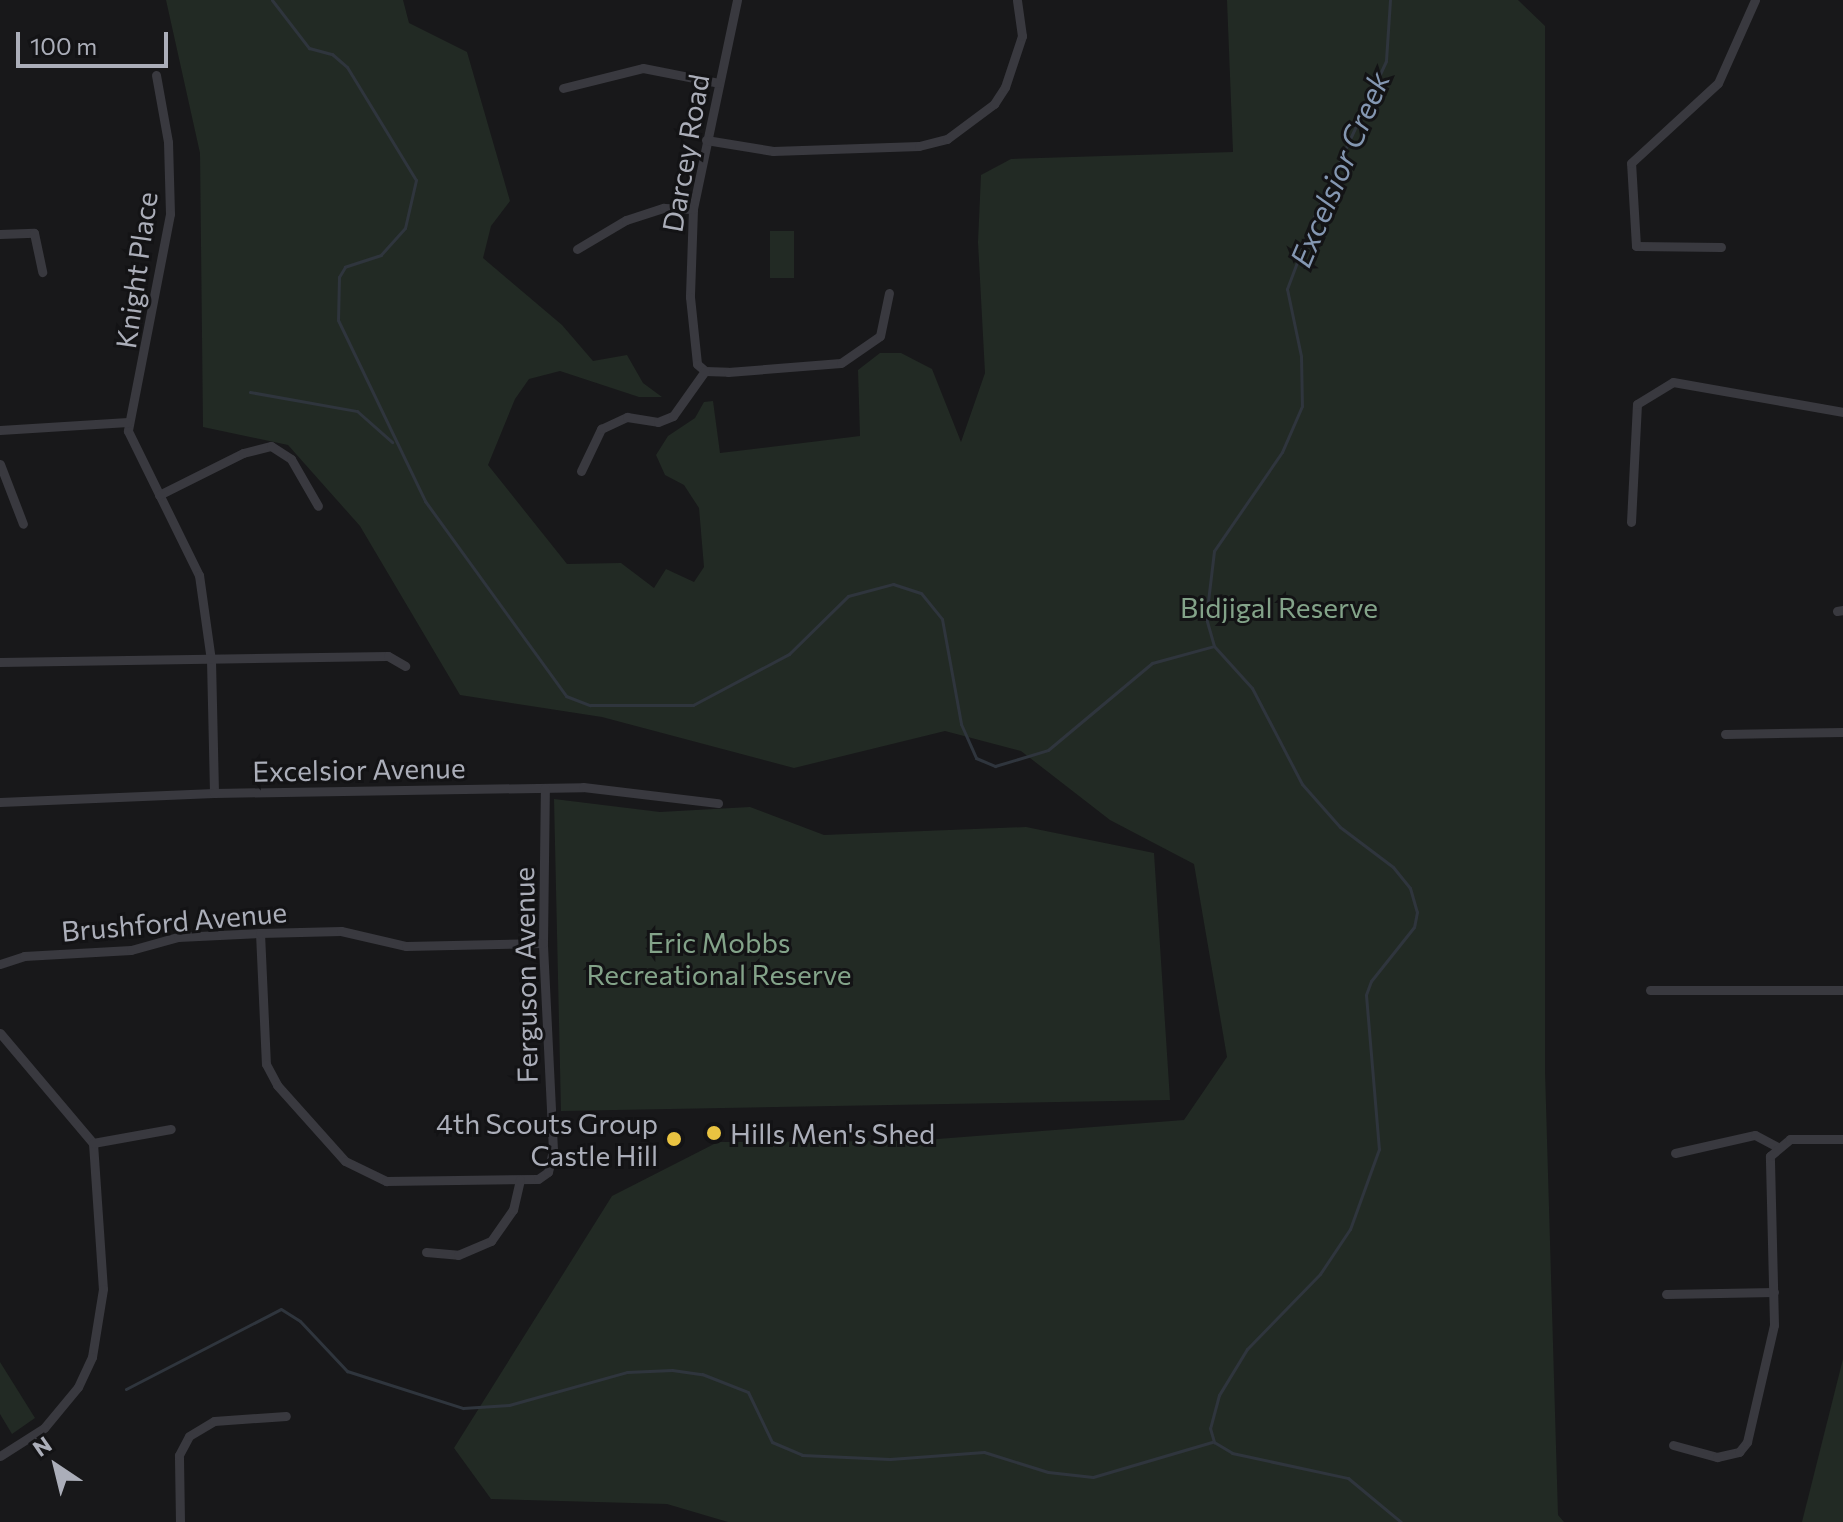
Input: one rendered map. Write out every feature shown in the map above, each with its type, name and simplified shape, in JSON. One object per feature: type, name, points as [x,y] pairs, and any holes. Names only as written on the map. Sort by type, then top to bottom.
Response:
[{"type":"street","name":"Darcey Road","points":[[705,371],[694,354],[690,297],[693,209],[737,0]]},
{"type":"street","points":[[706,140],[773,151],[919,146],[947,139],[994,104],[1005,87],[1022,36],[1017,0]]},
{"type":"street","points":[[1721,247],[1636,246],[1631,163],[1718,83],[1755,0]]},
{"type":"street","points":[[563,88],[643,68],[719,83]]},
{"type":"street","name":"Knight Place","points":[[128,422],[143,372],[170,214],[168,142],[156,75]]},
{"type":"street","points":[[577,249],[626,220],[664,208],[693,209]]},
{"type":"street","points":[[0,234],[34,233],[42,272]]},
{"type":"street","points":[[581,471],[601,429],[627,417],[658,422],[673,416],[705,371],[841,363],[880,336],[889,293]]},
{"type":"street","points":[[1631,522],[1637,404],[1673,382],[1843,412]]},
{"type":"street","points":[[0,430],[128,422],[131,440],[199,575],[211,660],[214,793]]},
{"type":"street","points":[[159,495],[243,453],[271,446],[291,459],[318,506]]},
{"type":"street","points":[[0,464],[23,524]]},
{"type":"street","points":[[0,662],[388,656],[405,666]]},
{"type":"street","points":[[1725,734],[1843,732]]},
{"type":"street","name":"Excelsior Avenue","points":[[0,802],[214,793],[583,787],[718,803]]},
{"type":"street","name":"Ferguson Avenue","points":[[260,933],[266,1064],[277,1085],[345,1161],[386,1181],[538,1179],[552,1162],[543,943],[545,788]]},
{"type":"street","name":"Brushford Avenue","points":[[0,964],[24,956],[131,950],[178,937],[260,933],[341,931],[406,946],[543,943]]},
{"type":"street","points":[[1650,990],[1843,990]]},
{"type":"street","points":[[0,1033],[93,1143],[103,1289],[92,1357],[54,1418],[0,1456]]},
{"type":"street","points":[[93,1143],[171,1129]]},
{"type":"street","points":[[1675,1153],[1755,1135],[1776,1146]]},
{"type":"street","points":[[1673,1445],[1717,1457],[1739,1452],[1747,1442],[1766,1372],[1774,1292],[1766,1169],[1776,1146],[1790,1139],[1843,1139]]},
{"type":"street","points":[[426,1252],[458,1255],[491,1241],[513,1210],[520,1180]]},
{"type":"street","points":[[1666,1294],[1774,1292]]},
{"type":"street","points":[[180,1522],[179,1455],[189,1436],[214,1421],[286,1416]]},
{"type":"green space","name":"Bidjigal Reserve","points":[[166,0],[403,0],[409,23],[467,52],[510,201],[491,226],[483,258],[562,325],[593,361],[627,355],[643,383],[662,397],[639,397],[560,371],[529,379],[515,399],[488,465],[567,564],[621,563],[654,588],[666,569],[694,582],[704,567],[699,508],[684,485],[665,475],[656,455],[668,436],[695,418],[704,402],[713,401],[720,453],[860,436],[858,370],[880,353],[901,353],[932,369],[961,442],[985,373],[978,242],[981,175],[1011,159],[1233,152],[1227,0],[1518,0],[1545,26],[1545,1071],[1558,1515],[1564,1522],[728,1522],[667,1504],[491,1499],[454,1448],[612,1196],[718,1142],[912,1141],[1184,1120],[1227,1057],[1194,864],[1110,820],[1021,751],[945,731],[794,768],[602,717],[460,695],[360,526],[288,445],[203,427],[200,153]]},
{"type":"green space","points":[[770,231],[794,231],[794,278],[770,278]]},
{"type":"green space","name":"Eric Mobbs Recreational Reserve","points":[[554,799],[660,812],[750,807],[824,835],[1026,827],[1154,853],[1170,1100],[561,1111]]},
{"type":"green space","points":[[1843,1359],[1843,1522],[1802,1522]]},
{"type":"green space","points":[[0,1362],[35,1418],[12,1434],[0,1414]]},
{"type":"waterway","points":[[272,0],[309,48],[332,54],[347,67],[416,180],[405,228],[381,255],[345,267],[339,277],[338,320],[425,501],[566,696],[590,705],[693,705],[789,654],[848,596],[893,584],[921,593],[942,619],[961,724],[976,758],[995,766],[1048,750],[1152,663],[1214,646]]},
{"type":"waterway","name":"Excelsior Creek","points":[[1390,0],[1386,61],[1314,217],[1287,289],[1301,356],[1302,406],[1282,452],[1214,551],[1206,618],[1214,646],[1252,688],[1302,784],[1340,827],[1393,867],[1410,888],[1417,912],[1414,927],[1371,981],[1366,995],[1379,1149],[1350,1229],[1320,1274],[1247,1349],[1219,1395],[1210,1428],[1214,1442],[1232,1453],[1348,1478],[1401,1522]]},
{"type":"waterway","points":[[250,392],[357,411],[392,442]]},
{"type":"waterway","points":[[126,1389],[281,1309],[300,1321],[347,1371],[463,1408],[509,1405],[627,1372],[672,1370],[702,1374],[748,1392],[772,1442],[802,1455],[890,1459],[984,1452],[1048,1472],[1093,1477],[1212,1442]]},
{"type":"place","name":"Hills Men's Shed","points":[[714,1133]]},
{"type":"place","name":"4th Scouts Group Castle Hill","points":[[674,1139]]}]
